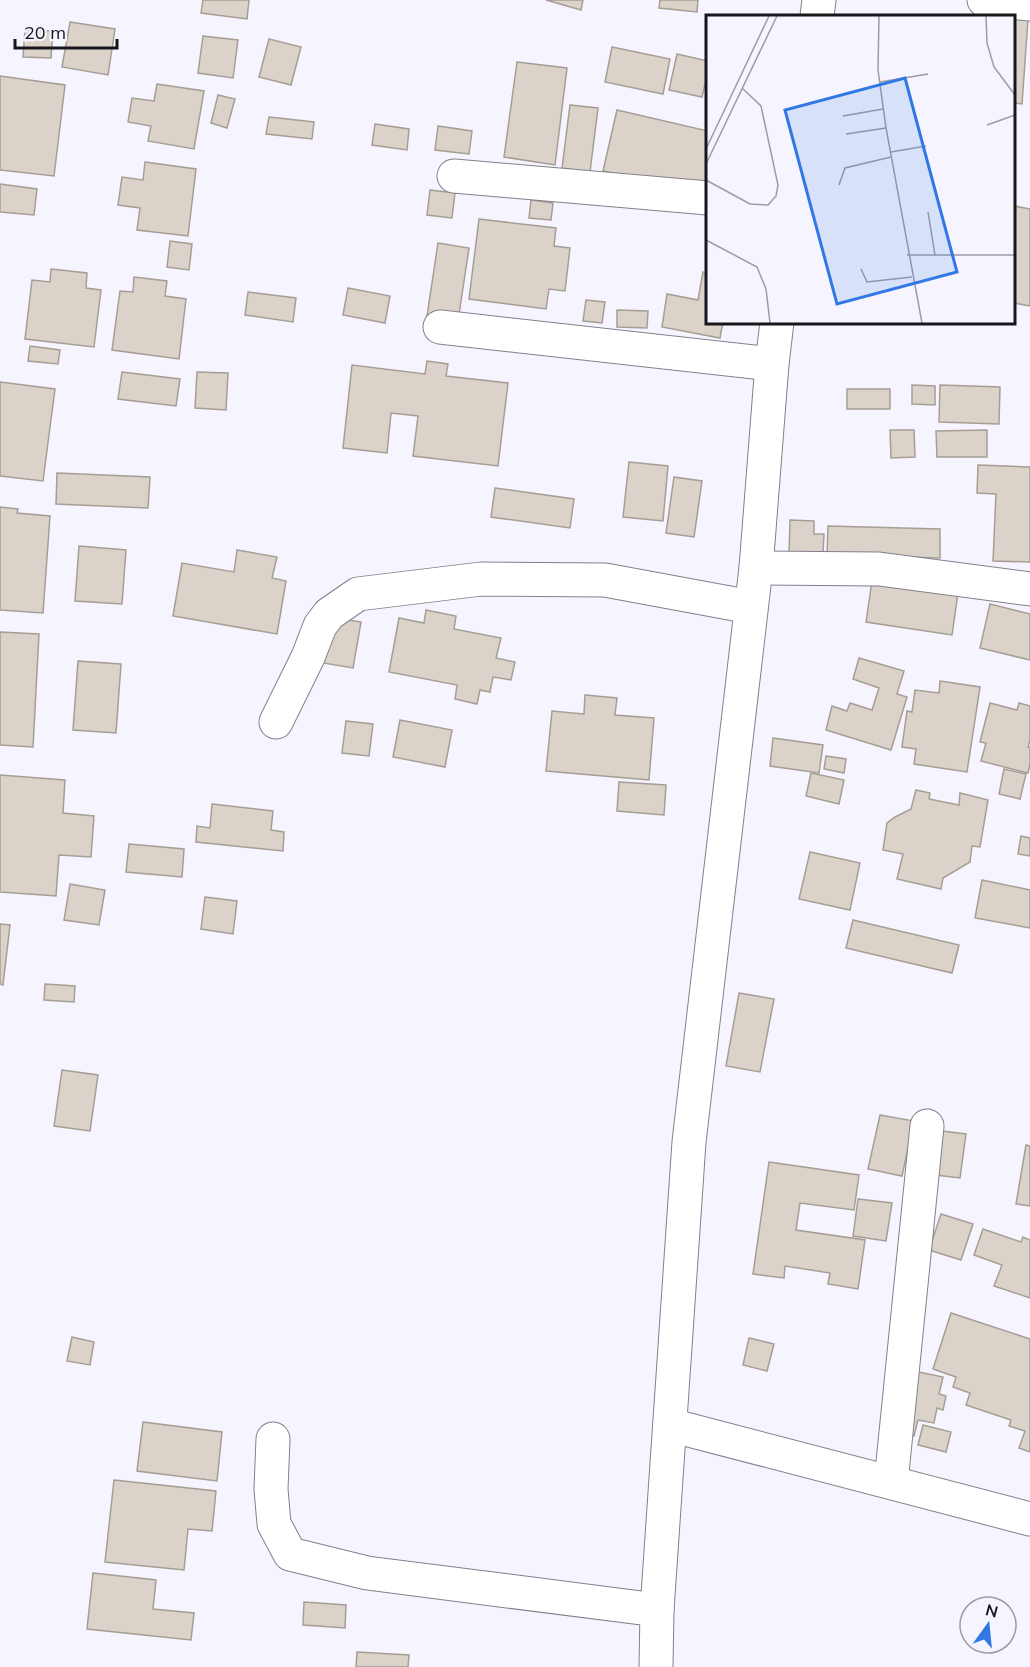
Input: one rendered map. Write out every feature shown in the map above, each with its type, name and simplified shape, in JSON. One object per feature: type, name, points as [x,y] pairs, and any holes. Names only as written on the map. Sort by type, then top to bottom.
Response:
[{"type":"street","points":[[817,15],[819,0]]},
{"type":"street","points":[[984,0],[1030,4]]},
{"type":"street","points":[[454,176],[706,198]]},
{"type":"street","points":[[656,1667],[657,1610],[689,1142],[756,568],[777,324]]},
{"type":"street","points":[[440,327],[772,364]]},
{"type":"street","points":[[756,568],[879,569],[1030,590]]},
{"type":"street","points":[[276,722],[308,657],[320,626],[329,614],[358,594],[481,579],[605,580],[751,606]]},
{"type":"street","points":[[891,1482],[927,1125]]},
{"type":"street","points":[[670,1425],[1030,1519]]},
{"type":"street","points":[[273,1439],[271,1489],[274,1524],[290,1554],[367,1573],[657,1610]]},
{"type":"building","points":[[203,0],[249,0],[247,19],[201,13]]},
{"type":"building","points":[[546,0],[583,0],[581,10]]},
{"type":"building","points":[[660,0],[698,0],[697,12],[659,8]]},
{"type":"building","points":[[1015,18],[1028,19],[1022,104],[1015,103]]},
{"type":"building","points":[[70,22],[115,29],[108,75],[62,67]]},
{"type":"building","points":[[25,30],[53,31],[51,58],[23,57]]},
{"type":"building","points":[[203,36],[238,40],[233,78],[198,73]]},
{"type":"building","points":[[269,39],[301,47],[291,85],[259,77]]},
{"type":"building","points":[[612,47],[670,59],[663,94],[605,82]]},
{"type":"building","points":[[677,54],[706,61],[706,80],[702,97],[669,90]]},
{"type":"building","points":[[517,62],[567,68],[555,165],[504,157]]},
{"type":"building","points":[[0,76],[65,85],[54,176],[0,170]]},
{"type":"building","points":[[157,84],[204,91],[194,149],[148,141],[151,126],[128,122],[132,98],[154,101]]},
{"type":"building","points":[[218,95],[235,99],[227,128],[211,123]]},
{"type":"building","points":[[570,105],[598,108],[590,172],[562,168]]},
{"type":"building","points":[[617,110],[706,131],[706,194],[603,171]]},
{"type":"building","points":[[269,117],[314,122],[312,139],[266,134]]},
{"type":"building","points":[[375,124],[409,129],[407,150],[372,145]]},
{"type":"building","points":[[438,126],[472,131],[469,154],[435,150]]},
{"type":"building","points":[[145,162],[196,169],[188,236],[137,230],[140,208],[118,205],[122,177],[143,180]]},
{"type":"building","points":[[0,184],[37,189],[34,215],[0,212]]},
{"type":"building","points":[[430,190],[455,193],[452,218],[427,215]]},
{"type":"building","points":[[531,200],[553,203],[551,220],[529,218]]},
{"type":"building","points":[[1015,206],[1030,209],[1030,306],[1015,303]]},
{"type":"building","points":[[479,219],[556,228],[554,246],[570,248],[565,291],[549,289],[546,309],[469,299]]},
{"type":"building","points":[[170,241],[192,244],[189,270],[167,267]]},
{"type":"building","points":[[438,243],[469,248],[458,321],[427,316]]},
{"type":"building","points":[[51,269],[87,273],[86,288],[101,290],[94,347],[25,339],[32,280],[50,282]]},
{"type":"building","points":[[703,272],[706,273],[706,324],[723,324],[720,338],[662,327],[667,294],[698,300]]},
{"type":"building","points":[[134,277],[167,281],[165,296],[186,299],[179,359],[112,350],[120,291],[133,292]]},
{"type":"building","points":[[348,288],[390,296],[385,323],[343,315]]},
{"type":"building","points":[[248,292],[296,298],[293,322],[245,315]]},
{"type":"building","points":[[586,300],[605,302],[602,323],[583,321]]},
{"type":"building","points":[[617,310],[648,311],[647,328],[617,327]]},
{"type":"building","points":[[30,346],[60,350],[58,364],[28,361]]},
{"type":"building","points":[[427,361],[448,364],[446,376],[508,383],[498,466],[413,456],[418,416],[391,413],[387,453],[343,448],[352,365],[425,374]]},
{"type":"building","points":[[122,372],[180,379],[176,406],[118,399]]},
{"type":"building","points":[[197,372],[228,373],[226,410],[195,408]]},
{"type":"building","points":[[0,382],[55,389],[43,481],[0,476]]},
{"type":"building","points":[[912,385],[935,386],[935,405],[912,404]]},
{"type":"building","points":[[940,385],[1000,387],[999,424],[939,422]]},
{"type":"building","points":[[847,389],[890,389],[890,409],[847,409]]},
{"type":"building","points":[[890,430],[914,430],[915,457],[891,458]]},
{"type":"building","points":[[987,430],[987,457],[937,457],[936,431]]},
{"type":"building","points":[[629,462],[668,466],[663,521],[623,517]]},
{"type":"building","points":[[978,465],[1030,467],[1030,562],[993,561],[996,494],[977,493]]},
{"type":"building","points":[[57,473],[150,477],[148,508],[56,504]]},
{"type":"building","points":[[674,477],[702,481],[694,537],[666,533]]},
{"type":"building","points":[[495,488],[574,499],[570,528],[491,517]]},
{"type":"building","points":[[0,507],[18,509],[17,513],[50,516],[43,613],[0,610]]},
{"type":"building","points":[[790,520],[814,521],[814,534],[824,534],[823,555],[789,555]]},
{"type":"building","points":[[828,526],[940,529],[940,558],[827,555]]},
{"type":"building","points":[[79,546],[126,550],[122,604],[75,601]]},
{"type":"building","points":[[237,550],[277,557],[272,578],[286,581],[277,634],[173,616],[182,563],[234,572]]},
{"type":"building","points":[[872,581],[958,593],[952,635],[866,622]]},
{"type":"building","points":[[990,604],[1030,614],[1030,660],[980,648]]},
{"type":"building","points":[[426,610],[456,616],[454,629],[501,638],[496,658],[515,662],[511,680],[493,677],[490,692],[480,690],[477,704],[455,699],[457,685],[389,672],[399,618],[424,623]]},
{"type":"building","points":[[331,617],[361,622],[353,668],[323,663]]},
{"type":"building","points":[[0,632],[39,634],[33,747],[0,745]]},
{"type":"building","points":[[859,658],[904,671],[897,694],[907,697],[891,750],[826,730],[832,706],[847,711],[850,703],[872,710],[879,688],[853,679]]},
{"type":"building","points":[[78,661],[121,664],[116,733],[73,730]]},
{"type":"building","points":[[940,681],[980,687],[967,772],[914,764],[916,749],[902,747],[907,711],[912,712],[915,690],[939,693]]},
{"type":"building","points":[[585,695],[617,698],[615,715],[654,718],[649,780],[546,771],[552,711],[584,714]]},
{"type":"building","points":[[990,703],[1017,710],[1019,703],[1030,706],[1028,773],[981,761],[986,743],[980,742]]},
{"type":"building","points":[[400,720],[452,730],[445,767],[393,757]]},
{"type":"building","points":[[346,721],[373,724],[369,756],[342,753]]},
{"type":"building","points":[[773,738],[823,745],[819,773],[770,766]]},
{"type":"building","points":[[826,756],[846,759],[844,773],[824,769]]},
{"type":"building","points":[[1004,769],[1026,774],[1020,799],[999,794]]},
{"type":"building","points":[[811,773],[844,780],[839,804],[806,796]]},
{"type":"building","points":[[0,775],[65,780],[63,813],[94,816],[91,857],[59,855],[56,896],[0,892]]},
{"type":"building","points":[[619,782],[666,785],[664,815],[617,811]]},
{"type":"building","points":[[916,790],[930,793],[929,799],[959,805],[960,793],[988,800],[980,847],[972,846],[970,862],[943,878],[941,889],[897,879],[903,854],[883,850],[887,823],[911,809]]},
{"type":"building","points":[[212,804],[273,811],[271,830],[284,832],[283,851],[196,842],[197,826],[210,828]]},
{"type":"building","points":[[1021,836],[1030,838],[1030,856],[1018,854]]},
{"type":"building","points":[[129,844],[184,849],[182,877],[126,872]]},
{"type":"building","points":[[810,852],[860,863],[850,910],[799,899]]},
{"type":"building","points":[[982,880],[1030,890],[1030,928],[975,918]]},
{"type":"building","points":[[70,884],[105,890],[99,925],[64,920]]},
{"type":"building","points":[[205,897],[237,901],[233,934],[201,929]]},
{"type":"building","points":[[853,920],[959,945],[952,973],[846,948]]},
{"type":"building","points":[[0,924],[10,925],[3,985],[0,984]]},
{"type":"building","points":[[45,984],[75,986],[74,1002],[44,1000]]},
{"type":"building","points":[[739,993],[774,999],[760,1072],[726,1066]]},
{"type":"building","points":[[62,1070],[98,1075],[90,1131],[54,1126]]},
{"type":"building","points":[[880,1115],[914,1121],[902,1176],[868,1169]]},
{"type":"building","points":[[942,1131],[966,1134],[960,1178],[936,1175]]},
{"type":"building","points":[[1026,1145],[1030,1146],[1030,1206],[1016,1204]]},
{"type":"building","points":[[769,1162],[859,1175],[854,1210],[800,1203],[796,1230],[865,1240],[858,1289],[828,1284],[830,1273],[785,1266],[784,1278],[753,1274]]},
{"type":"building","points":[[858,1199],[892,1203],[886,1241],[853,1236]]},
{"type":"building","points":[[941,1214],[973,1224],[961,1260],[929,1250]]},
{"type":"building","points":[[983,1229],[1021,1242],[1023,1237],[1030,1240],[1030,1298],[994,1286],[1002,1265],[974,1255]]},
{"type":"building","points":[[951,1313],[1030,1339],[1030,1452],[1019,1448],[1025,1431],[1009,1426],[1011,1420],[966,1405],[970,1393],[953,1387],[956,1377],[933,1369]]},
{"type":"building","points":[[72,1337],[94,1342],[90,1365],[67,1361]]},
{"type":"building","points":[[749,1338],[774,1344],[767,1371],[743,1365]]},
{"type":"building","points":[[914,1371],[943,1377],[939,1394],[946,1396],[943,1410],[937,1408],[934,1423],[918,1420],[914,1436],[901,1433]]},
{"type":"building","points":[[143,1422],[222,1432],[217,1481],[137,1471]]},
{"type":"building","points":[[923,1425],[951,1432],[946,1452],[918,1445]]},
{"type":"building","points":[[114,1480],[216,1491],[212,1531],[188,1529],[184,1570],[105,1562]]},
{"type":"building","points":[[93,1573],[156,1580],[153,1609],[194,1613],[191,1640],[87,1629]]},
{"type":"building","points":[[304,1602],[346,1605],[345,1628],[303,1625]]},
{"type":"building","points":[[357,1652],[409,1655],[408,1667],[356,1667]]}]
